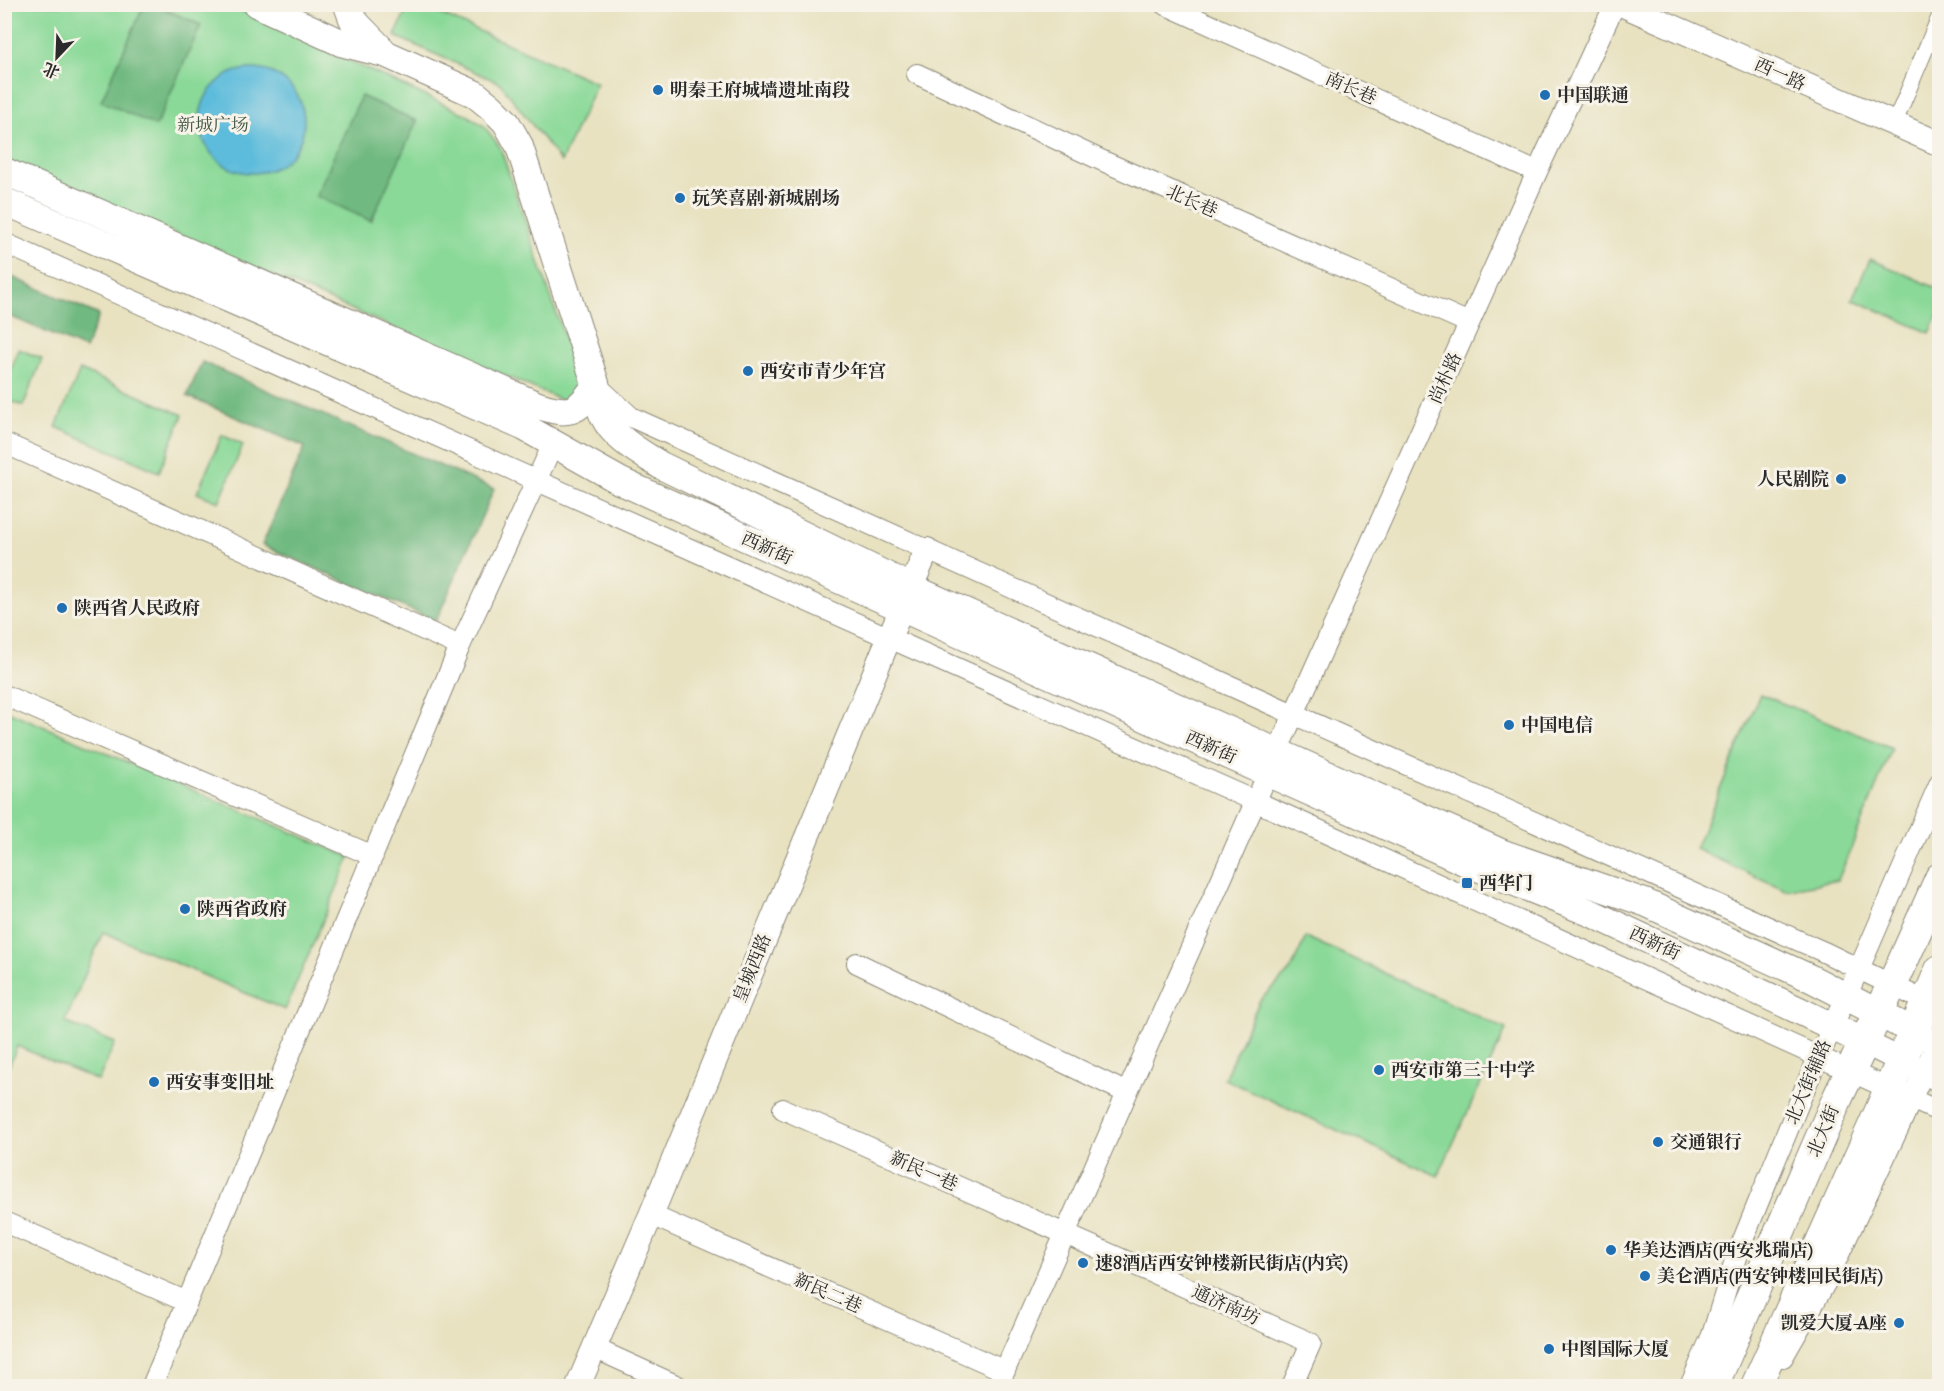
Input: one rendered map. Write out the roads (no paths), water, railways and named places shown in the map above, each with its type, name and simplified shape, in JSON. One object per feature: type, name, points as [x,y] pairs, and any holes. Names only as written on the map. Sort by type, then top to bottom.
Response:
[{"type":"main road","points":[[257,4],[342,44],[386,54]]},
{"type":"main road","points":[[353,10],[386,54]]},
{"type":"main road","name":"西新街","points":[[386,54],[475,94],[506,122],[519,145],[596,385],[603,416],[614,432],[633,448],[660,465],[906,598]]},
{"type":"main road","points":[[4,171],[530,416],[620,481]]},
{"type":"main road","points":[[4,201],[530,416],[555,411],[572,411],[586,400],[596,385]]},
{"type":"main road","name":"西新街","points":[[530,416],[553,444],[620,481],[906,598],[1273,763],[1502,853],[1646,903],[1812,979],[1932,1039]]},
{"type":"main road","name":"西新街","points":[[1273,763],[1474,866],[1591,913],[1864,1042]]},
{"type":"main road","name":"北大街","points":[[1713,1386],[1850,1072],[1940,878]]},
{"type":"main road","points":[[1756,1386],[1900,1094],[1921,1070],[1932,1039],[1933,1005],[1940,970]]},
{"type":"street","name":"南长巷","points":[[1164,4],[1537,172]]},
{"type":"street","name":"尚朴路","points":[[1001,1379],[1255,801],[1537,172],[1615,4]]},
{"type":"street","name":"西一路","points":[[1621,4],[1940,144]]},
{"type":"street","points":[[1894,124],[1940,15]]},
{"type":"street","name":"北长巷","points":[[917,74],[1102,161],[1469,323]]},
{"type":"street","points":[[4,243],[1255,801],[1940,1113]]},
{"type":"street","points":[[596,385],[631,417],[1859,969],[1933,1005]]},
{"type":"street","points":[[4,443],[460,646]]},
{"type":"street","points":[[152,1386],[460,646],[553,444]]},
{"type":"street","name":"皇城西路","points":[[578,1386],[927,550]]},
{"type":"street","points":[[4,695],[373,856]]},
{"type":"street","name":"北大街辅路","points":[[1690,1386],[1712,1335],[1736,1257],[1832,1026],[1940,783]]},
{"type":"street","points":[[857,963],[1127,1093]]},
{"type":"street","name":"西新街","points":[[1864,1042],[1921,1070]]},
{"type":"street","points":[[1768,1386],[1826,1282],[1900,1094]]},
{"type":"street","name":"新民一巷","points":[[783,1109],[1065,1234]]},
{"type":"street","name":"新民二巷","points":[[651,1215],[1001,1379]]},
{"type":"street","points":[[4,1222],[188,1302]]},
{"type":"street","name":"通济南坊","points":[[1065,1234],[1311,1343],[1292,1386]]},
{"type":"street","points":[[594,1348],[678,1386]]},
{"type":"water","points":[[252,69],[272,73],[289,84],[300,101],[304,121],[300,141],[289,158],[272,169],[252,173],[232,169],[215,158],[204,141],[200,121],[204,101],[215,84],[232,73]]},
{"type":"place","name":"明秦王府城墙遗址南段","points":[[658,90]]},
{"type":"place","name":"中国联通","points":[[1545,95]]},
{"type":"place","name":"玩笑喜剧·新城剧场","points":[[680,198]]},
{"type":"place","name":"西安市青少年宫","points":[[748,371]]},
{"type":"place","name":"人民剧院","points":[[1841,479]]},
{"type":"place","name":"陕西省人民政府","points":[[62,608]]},
{"type":"place","name":"中国电信","points":[[1509,725]]},
{"type":"place","name":"西华门","points":[[1467,883]]},
{"type":"place","name":"陕西省政府","points":[[185,909]]},
{"type":"place","name":"西安市第三十中学","points":[[1379,1070]]},
{"type":"place","name":"西安事变旧址","points":[[154,1082]]},
{"type":"place","name":"交通银行","points":[[1658,1142]]},
{"type":"place","name":"华美达酒店(西安兆瑞店)","points":[[1611,1250]]},
{"type":"place","name":"速8酒店西安钟楼新民街店(内宾)","points":[[1083,1263]]},
{"type":"place","name":"美仑酒店(西安钟楼回民街店)","points":[[1645,1276]]},
{"type":"place","name":"凯爱大厦-A座","points":[[1899,1323]]},
{"type":"place","name":"中图国际大厦","points":[[1549,1349]]},
{"type":"park label","name":"新城广场","points":[[213,125]]}]
